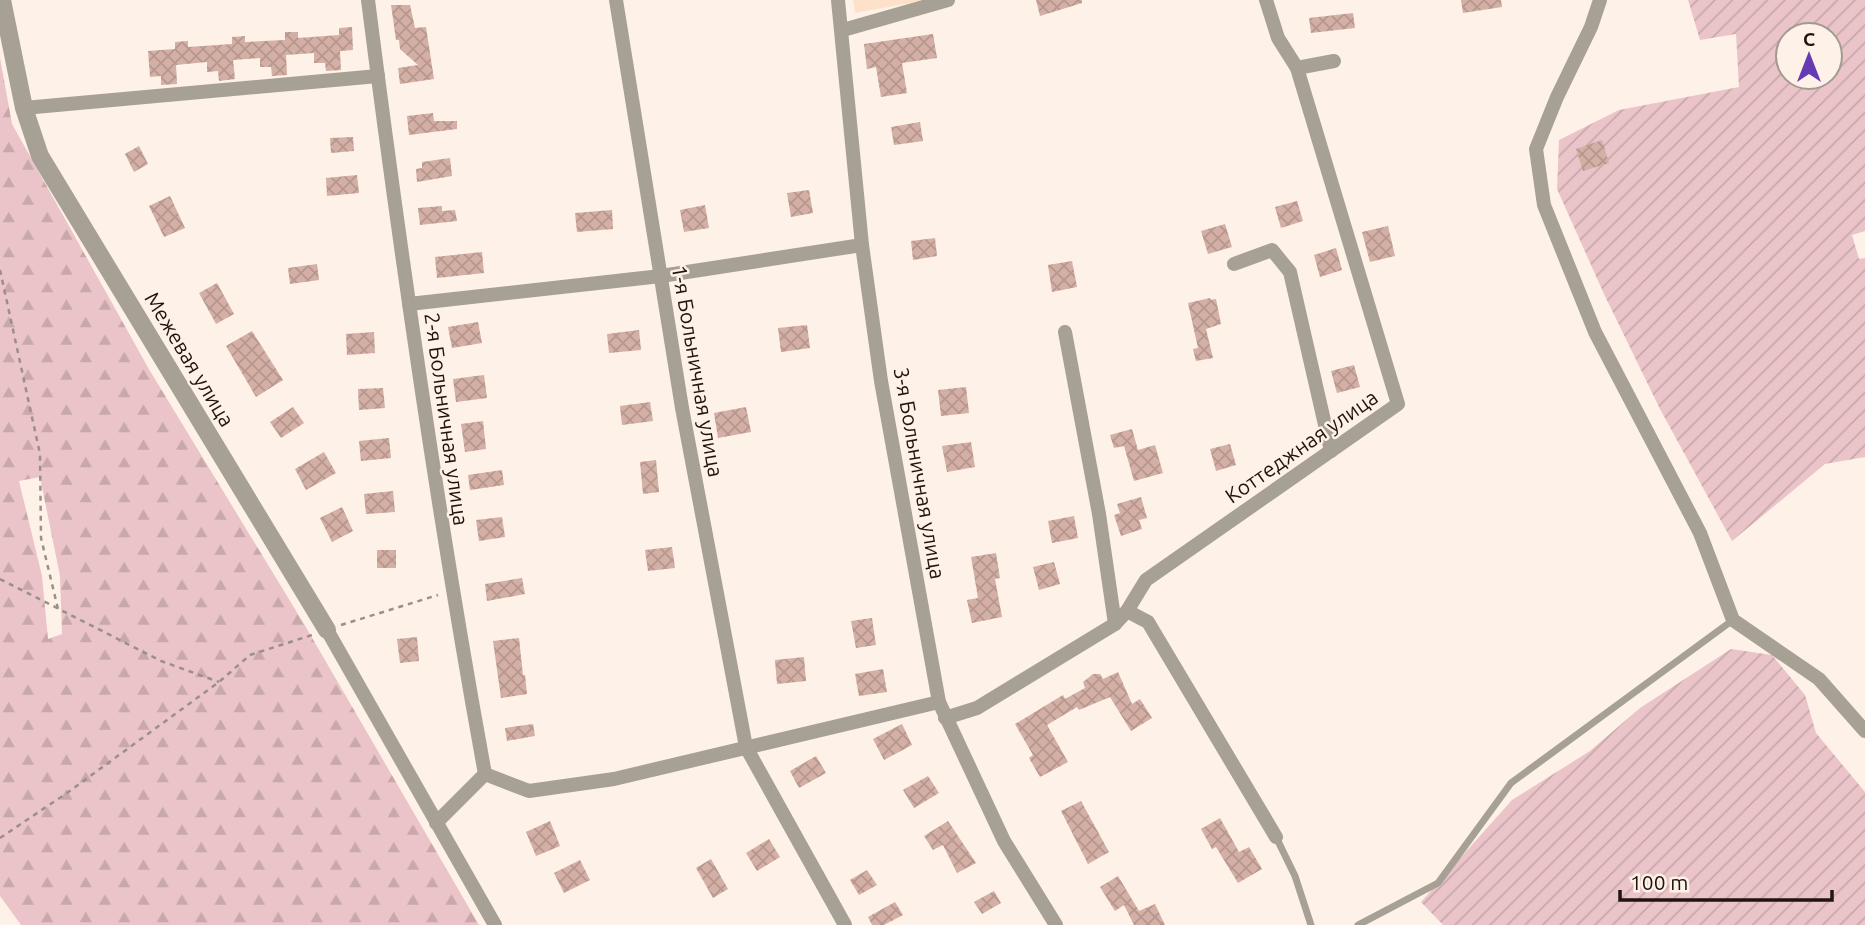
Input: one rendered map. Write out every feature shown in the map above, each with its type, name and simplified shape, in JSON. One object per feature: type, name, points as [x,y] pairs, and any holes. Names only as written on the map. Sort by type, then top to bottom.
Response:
[{"type":"street","name":"Межевая улица","points":[[2,0],[24,108],[40,156],[327,629]]},
{"type":"street","name":"2-я Больничная улица","points":[[368,0],[409,304],[452,590],[485,774]]},
{"type":"street","name":"1-я Больничная улица","points":[[616,0],[684,422],[746,747],[845,925]]},
{"type":"street","name":"3-я Больничная улица","points":[[838,0],[862,245],[881,381],[939,702],[1004,841],[1056,925]]},
{"type":"street","points":[[843,30],[948,0]]},
{"type":"street","points":[[1266,0],[1278,38],[1297,68],[1334,61]]},
{"type":"street","points":[[1600,0],[1591,27],[1557,97],[1536,149],[1544,205],[1595,332],[1700,533],[1733,620],[1819,680],[1864,726]]},
{"type":"street","name":"Коттеджная улица","points":[[945,718],[977,708],[1115,624],[1127,611],[1146,580],[1398,404],[1297,68]]},
{"type":"street","points":[[24,108],[378,76]]},
{"type":"street","points":[[409,304],[661,276],[862,245]]},
{"type":"street","points":[[1234,264],[1272,250],[1290,272],[1331,451]]},
{"type":"street","points":[[1065,332],[1099,514],[1115,624]]},
{"type":"street","points":[[1127,611],[1147,622],[1276,837]]},
{"type":"street","points":[[327,629],[495,925]]},
{"type":"street","points":[[436,823],[485,774],[530,791],[614,779],[939,702]]},
{"type":"lane","points":[[1358,925],[1438,883],[1511,783],[1733,620]]},
{"type":"lane","points":[[1276,837],[1295,876],[1311,925]]},
{"type":"path","points":[[0,270],[40,454],[41,538],[58,609]]},
{"type":"path","points":[[0,579],[161,661],[219,682]]},
{"type":"path","points":[[0,838],[67,793],[219,682],[250,655],[452,590]]},
{"type":"shaded area","points":[[853,0],[927,0],[855,13]]},
{"type":"green space","points":[[1688,0],[1865,0],[1865,231],[1852,235],[1859,259],[1865,258],[1865,457],[1825,464],[1732,541],[1660,409],[1557,189],[1559,140],[1619,110],[1739,87],[1736,34],[1700,40]]},
{"type":"green space","points":[[0,58],[12,124],[150,371],[304,624],[479,925],[21,925],[0,896]],"holes":[[[40,477],[60,576],[62,634],[48,639],[42,576],[19,481]]]},
{"type":"green space","points":[[1731,649],[1772,655],[1805,695],[1816,733],[1865,792],[1865,925],[1443,925],[1421,902],[1512,800],[1590,751],[1640,708]]},
{"type":"building","points":[[1036,0],[1082,0],[1082,3],[1040,16]]},
{"type":"building","points":[[1461,0],[1501,0],[1502,7],[1463,13]]},
{"type":"building","points":[[391,5],[410,5],[415,28],[426,27],[434,79],[400,84],[398,68],[418,65],[400,49],[399,40],[396,40]]},
{"type":"building","points":[[1353,13],[1355,28],[1311,33],[1309,18]]},
{"type":"building","points":[[352,27],[353,50],[340,51],[341,70],[326,71],[325,63],[314,63],[314,53],[286,55],[287,75],[272,76],[271,67],[260,67],[260,58],[233,60],[235,79],[219,81],[218,71],[207,72],[207,62],[176,65],[177,84],[161,85],[161,76],[150,77],[148,51],[175,49],[175,42],[188,41],[188,47],[232,44],[232,37],[245,36],[245,42],[285,40],[285,32],[298,32],[298,38],[339,35],[339,28]]},
{"type":"building","points":[[933,34],[937,58],[902,63],[907,93],[881,97],[876,67],[867,69],[864,44]]},
{"type":"building","points":[[433,113],[434,121],[457,121],[457,129],[409,135],[407,116]]},
{"type":"building","points":[[920,122],[923,141],[894,145],[891,127]]},
{"type":"building","points":[[353,137],[354,151],[331,153],[330,138]]},
{"type":"building","points":[[1602,140],[1609,163],[1583,171],[1576,149]]},
{"type":"building","points":[[139,146],[148,164],[134,172],[125,154]]},
{"type":"building","points":[[450,158],[452,176],[417,182],[416,169],[422,168],[422,162]]},
{"type":"building","points":[[357,175],[359,193],[327,196],[326,178]]},
{"type":"building","points":[[809,190],[813,213],[791,217],[787,193]]},
{"type":"building","points":[[170,196],[185,228],[164,237],[149,206]]},
{"type":"building","points":[[1297,201],[1303,221],[1281,228],[1275,207]]},
{"type":"building","points":[[705,205],[709,228],[684,232],[680,210]]},
{"type":"building","points":[[442,206],[442,211],[455,210],[457,221],[420,225],[418,208]]},
{"type":"building","points":[[612,210],[613,229],[577,232],[575,213]]},
{"type":"building","points":[[1225,224],[1232,247],[1208,254],[1201,231]]},
{"type":"building","points":[[1388,226],[1395,256],[1370,262],[1362,232]]},
{"type":"building","points":[[935,238],[937,256],[913,260],[911,241]]},
{"type":"building","points":[[1336,248],[1342,270],[1320,277],[1314,255]]},
{"type":"building","points":[[482,252],[484,273],[437,278],[435,257]]},
{"type":"building","points":[[1072,261],[1077,287],[1052,292],[1048,265]]},
{"type":"building","points":[[317,264],[319,280],[290,284],[288,268]]},
{"type":"building","points":[[217,283],[234,314],[216,324],[199,293]]},
{"type":"building","points":[[1216,299],[1221,324],[1206,329],[1213,358],[1196,361],[1193,349],[1198,348],[1188,303]]},
{"type":"building","points":[[478,322],[482,343],[452,348],[448,327]]},
{"type":"building","points":[[807,325],[810,348],[781,352],[778,328]]},
{"type":"building","points":[[639,330],[641,350],[609,353],[607,334]]},
{"type":"building","points":[[252,331],[283,380],[256,397],[226,346]]},
{"type":"building","points":[[374,332],[375,353],[347,355],[346,334]]},
{"type":"building","points":[[1354,365],[1360,387],[1337,393],[1331,371]]},
{"type":"building","points":[[484,375],[487,398],[456,402],[453,379]]},
{"type":"building","points":[[966,387],[969,413],[941,416],[938,390]]},
{"type":"building","points":[[383,388],[385,408],[359,410],[358,389]]},
{"type":"building","points":[[650,402],[653,421],[622,425],[620,406]]},
{"type":"building","points":[[293,407],[304,423],[281,438],[270,422]]},
{"type":"building","points":[[746,407],[751,432],[718,438],[714,413]]},
{"type":"building","points":[[483,421],[486,449],[465,452],[461,424]]},
{"type":"building","points":[[1132,429],[1138,450],[1155,445],[1163,473],[1134,481],[1124,446],[1114,448],[1110,435]]},
{"type":"building","points":[[389,438],[391,458],[361,461],[359,441]]},
{"type":"building","points":[[971,442],[975,467],[947,472],[942,446]]},
{"type":"building","points":[[1230,444],[1236,465],[1216,471],[1210,449]]},
{"type":"building","points":[[324,452],[336,473],[306,490],[295,469]]},
{"type":"building","points":[[656,460],[659,492],[643,494],[640,462]]},
{"type":"building","points":[[502,470],[504,485],[470,490],[468,475]]},
{"type":"building","points":[[393,491],[395,512],[366,514],[364,494]]},
{"type":"building","points":[[1141,497],[1147,518],[1139,520],[1142,529],[1121,536],[1114,515],[1120,513],[1117,504]]},
{"type":"building","points":[[342,507],[353,531],[332,542],[320,518]]},
{"type":"building","points":[[1074,516],[1078,538],[1052,543],[1048,521]]},
{"type":"building","points":[[502,517],[505,537],[479,541],[476,520]]},
{"type":"building","points":[[672,547],[675,568],[648,571],[645,550]]},
{"type":"building","points":[[377,550],[396,550],[396,568],[377,568]]},
{"type":"building","points":[[996,553],[1000,578],[995,579],[1002,617],[972,623],[967,600],[978,598],[971,557]]},
{"type":"building","points":[[1054,562],[1060,584],[1039,590],[1033,567]]},
{"type":"building","points":[[522,578],[525,594],[487,601],[485,584]]},
{"type":"building","points":[[872,618],[876,645],[856,648],[851,621]]},
{"type":"building","points":[[417,637],[419,661],[400,663],[397,639]]},
{"type":"building","points":[[519,638],[527,694],[501,698],[493,641]]},
{"type":"building","points":[[804,657],[806,681],[777,684],[775,660]]},
{"type":"building","points":[[883,669],[887,692],[859,696],[855,674]]},
{"type":"building","points":[[1118,672],[1132,704],[1140,699],[1152,718],[1131,731],[1110,697],[1079,710],[1077,707],[1047,725],[1068,762],[1040,777],[1029,758],[1033,755],[1015,724],[1063,695],[1065,699],[1085,688],[1083,682],[1093,674],[1100,674],[1103,679]]},
{"type":"building","points":[[533,724],[535,736],[507,741],[505,728]]},
{"type":"building","points":[[902,724],[912,745],[884,760],[873,739]]},
{"type":"building","points":[[816,756],[826,773],[799,788],[790,771]]},
{"type":"building","points":[[928,776],[939,793],[914,808],[903,790]]},
{"type":"building","points":[[1081,801],[1109,852],[1088,864],[1061,811]]},
{"type":"building","points":[[1220,818],[1239,852],[1249,847],[1262,869],[1238,883],[1216,847],[1212,849],[1201,829]]},
{"type":"building","points":[[550,821],[560,846],[536,856],[526,832]]},
{"type":"building","points":[[948,821],[976,863],[957,873],[943,845],[933,850],[924,836]]},
{"type":"building","points":[[769,839],[780,857],[757,871],[746,853]]},
{"type":"building","points":[[711,859],[728,889],[713,898],[696,868]]},
{"type":"building","points":[[580,860],[590,880],[564,893],[554,873]]},
{"type":"building","points":[[867,870],[877,885],[859,895],[850,880]]},
{"type":"building","points":[[1118,876],[1139,911],[1155,904],[1165,925],[1134,925],[1124,905],[1115,911],[1100,887]]},
{"type":"building","points":[[994,891],[1001,903],[982,914],[974,902]]},
{"type":"building","points":[[895,902],[903,915],[884,925],[872,925],[868,917]]}]
